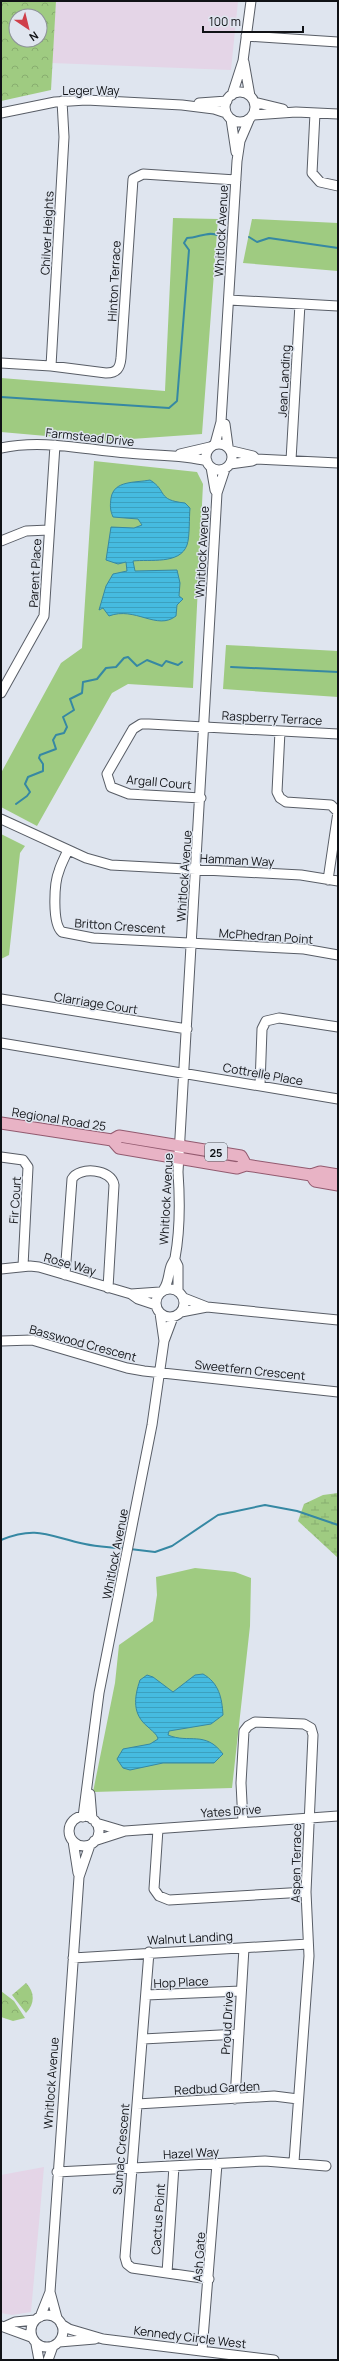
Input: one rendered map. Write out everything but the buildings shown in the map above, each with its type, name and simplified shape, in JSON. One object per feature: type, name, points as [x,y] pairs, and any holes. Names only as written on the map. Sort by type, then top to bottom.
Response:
[{"type":"main road","name":"Regional Road 25","points":[[1,1123],[112,1140],[119,1136],[241,1156],[246,1164]]},
{"type":"main road","name":"Regional Road 25","points":[[112,1140],[119,1148],[237,1168],[246,1164],[310,1175],[320,1172],[338,1175]]},
{"type":"main road","name":"Regional Road 25","points":[[310,1175],[315,1181],[338,1185]]},
{"type":"street","points":[[251,1],[243,61],[230,98],[229,116],[240,122],[251,117],[296,112],[338,114]]},
{"type":"street","points":[[246,36],[338,42]]},
{"type":"street","points":[[243,61],[252,99],[251,117]]},
{"type":"street","points":[[230,98],[242,93],[252,99],[296,112]]},
{"type":"street","name":"Leger Way","points":[[182,105],[230,98]]},
{"type":"street","name":"Leger Way","points":[[1,113],[62,101],[102,100],[182,105],[214,109],[229,116]]},
{"type":"street","name":"Chilver Heights","points":[[51,366],[64,137],[62,101]]},
{"type":"street","points":[[315,113],[312,173],[320,182],[338,186]]},
{"type":"street","name":"Whitlock Avenue","points":[[229,116],[237,161]]},
{"type":"street","name":"Whitlock Avenue","points":[[213,445],[221,422],[237,161],[240,141],[251,117]]},
{"type":"street","name":"Hinton Terrace","points":[[1,363],[51,366],[106,373],[119,368],[133,179],[143,174],[236,180]]},
{"type":"street","points":[[229,300],[338,306]]},
{"type":"street","name":"Jean Landing","points":[[291,460],[300,304]]},
{"type":"street","name":"Whitlock Avenue","points":[[221,422],[225,424],[230,448]]},
{"type":"street","name":"Farmstead Drive","points":[[1,448],[30,443],[55,444],[131,454],[177,455],[209,464]]},
{"type":"street","name":"Parent Place","points":[[1,693],[44,616],[55,444]]},
{"type":"street","points":[[256,458],[252,461],[218,470],[209,464],[206,453],[213,445],[230,448],[256,458],[338,463]]},
{"type":"street","name":"Farmstead Drive","points":[[177,455],[213,445]]},
{"type":"street","points":[[228,467],[233,458],[230,448]]},
{"type":"street","name":"Whitlock Avenue","points":[[209,464],[217,493]]},
{"type":"street","name":"Whitlock Avenue","points":[[162,1291],[169,1280],[171,1266],[175,1260],[180,1193],[180,1158],[191,943],[201,798],[217,493],[228,467]]},
{"type":"street","points":[[1,541],[26,530],[49,530]]},
{"type":"street","name":"Argall Court","points":[[201,798],[121,792],[111,787],[107,774],[136,726],[149,724],[205,727]]},
{"type":"street","name":"Raspberry Terrace","points":[[205,727],[338,734]]},
{"type":"street","points":[[280,731],[277,792],[280,798],[286,802],[331,805],[338,812],[328,880]]},
{"type":"street","name":"Hamman Way","points":[[1,819],[68,850],[111,865],[301,875],[338,881]]},
{"type":"street","name":"Britton Crescent","points":[[68,850],[58,872],[57,881],[55,920],[62,932],[93,938],[191,943]]},
{"type":"street","name":"McPhedran Point","points":[[191,943],[304,949],[338,955]]},
{"type":"street","name":"Clarriage Court","points":[[1,999],[187,1029]]},
{"type":"street","points":[[260,1085],[262,1029],[266,1020],[279,1018],[338,1026]]},
{"type":"street","points":[[1,1043],[184,1073]]},
{"type":"street","name":"Cottrelle Place","points":[[184,1073],[338,1098]]},
{"type":"street","name":"Fir Court","points":[[1,1156],[23,1160],[28,1166],[23,1266]]},
{"type":"street","points":[[65,1275],[72,1179],[75,1174],[83,1170],[105,1174],[112,1178],[114,1185],[108,1288]]},
{"type":"street","name":"Whitlock Avenue","points":[[175,1260],[178,1266],[178,1290]]},
{"type":"street","name":"Rose Way","points":[[1,1269],[23,1266],[39,1267],[131,1294],[158,1309]]},
{"type":"street","points":[[207,1308],[184,1298],[178,1290],[174,1288],[162,1291],[158,1309],[177,1314],[207,1308],[338,1320]]},
{"type":"street","name":"Rose Way","points":[[131,1294],[162,1291]]},
{"type":"street","points":[[177,1314],[184,1303],[184,1298]]},
{"type":"street","name":"Whitlock Avenue","points":[[158,1309],[164,1342]]},
{"type":"street","name":"Whitlock Avenue","points":[[91,1820],[89,1771],[99,1693],[117,1610],[146,1452],[164,1342],[177,1314]]},
{"type":"street","name":"Basswood Crescent","points":[[1,1341],[26,1338],[127,1368],[160,1372]]},
{"type":"street","name":"Sweetfern Crescent","points":[[160,1372],[338,1392]]},
{"type":"street","name":"Aspen Terrace","points":[[243,1822],[241,1783],[244,1731],[254,1722],[304,1724],[311,1728],[313,1735],[306,1892],[308,1944],[294,2162]]},
{"type":"street","name":"Yates Drive","points":[[92,1843],[125,1831],[338,1816]]},
{"type":"street","points":[[77,1818],[91,1820],[98,1833],[92,1843],[81,1845],[73,1841],[69,1832],[70,1826],[77,1818]]},
{"type":"street","name":"Yates Drive","points":[[91,1820],[125,1831]]},
{"type":"street","points":[[158,1828],[154,1889],[162,1898],[169,1900],[306,1892]]},
{"type":"street","name":"Whitlock Avenue","points":[[59,2321],[50,2292],[57,2172],[79,1877],[73,1841]]},
{"type":"street","name":"Whitlock Avenue","points":[[79,1877],[92,1843]]},
{"type":"street","name":"Walnut Landing","points":[[73,1958],[149,1952],[308,1944]]},
{"type":"street","name":"Proud Drive","points":[[235,2099],[244,1948]]},
{"type":"street","name":"Sumac Crescent","points":[[149,1952],[125,2257],[127,2264],[132,2268],[209,2279]]},
{"type":"street","name":"Hop Place","points":[[146,1995],[241,1991]]},
{"type":"street","points":[[143,2039],[239,2034]]},
{"type":"street","name":"Redbud Garden","points":[[137,2104],[274,2096],[298,2099]]},
{"type":"street","name":"Hazel Way","points":[[57,2172],[217,2164],[294,2162],[326,2166]]},
{"type":"street","name":"Ash Gate","points":[[202,2351],[209,2279],[217,2164]]},
{"type":"street","name":"Cactus Point","points":[[167,2273],[174,2166]]},
{"type":"street","name":"Whitlock Avenue","points":[[37,2318],[50,2292]]},
{"type":"street","points":[[3,2326],[48,2315],[59,2321],[63,2333],[48,2360]]},
{"type":"street","points":[[37,2318],[31,2328],[39,2360]]},
{"type":"street","name":"Kennedy Circle West","points":[[59,2321],[74,2331],[103,2338],[274,2360]]},
{"type":"street","points":[[3,2326],[33,2340],[44,2347],[56,2344]]},
{"type":"street","name":"Kennedy Circle West","points":[[56,2344],[103,2338]]},
{"type":"shaded area","points":[[56,1],[238,1],[231,70],[52,63]]},
{"type":"shaded area","points":[[44,2167],[31,2312],[12,2315],[1,2313],[1,2175]]},
{"type":"green space","points":[[1,1],[56,1],[51,90],[1,101]]},
{"type":"green space","points":[[173,218],[218,219],[202,434],[103,441],[1,432],[1,378],[165,391]]},
{"type":"green space","points":[[252,219],[338,223],[338,271],[243,263]]},
{"type":"green space","points":[[94,461],[197,472],[203,484],[193,688],[128,684],[112,693],[37,826],[1,807],[1,773],[61,663],[82,648]]},
{"type":"green space","points":[[226,645],[338,651],[338,697],[223,689]]},
{"type":"green space","points":[[1,834],[25,846],[20,853],[9,955],[1,959]]},
{"type":"green space","points":[[338,1493],[338,1558],[298,1521],[304,1504],[323,1495]]},
{"type":"green space","points":[[195,1568],[235,1572],[251,1578],[250,1626],[232,1788],[93,1792],[115,1683],[119,1645],[153,1621],[157,1595],[156,1577]]},
{"type":"green space","points":[[26,1983],[31,1990],[33,1998],[31,2006],[26,2013],[12,1995]]},
{"type":"green space","points":[[1,1991],[14,2001],[25,2018],[13,2021],[1,2017]]},
{"type":"water","points":[[150,480],[170,500],[185,503],[190,508],[188,541],[183,551],[178,556],[163,560],[133,561],[135,571],[177,570],[180,583],[179,596],[183,599],[177,605],[176,616],[169,620],[153,620],[128,614],[109,616],[103,608],[99,610],[106,586],[113,574],[127,571],[126,562],[118,564],[106,560],[111,527],[134,528],[142,525],[138,519],[113,517],[110,508],[111,498],[116,488],[121,485]]},
{"type":"water","points":[[203,1674],[213,1682],[219,1692],[223,1715],[211,1724],[169,1731],[168,1735],[210,1742],[223,1754],[214,1763],[163,1763],[130,1770],[123,1768],[117,1759],[123,1749],[150,1744],[158,1739],[139,1717],[137,1711],[136,1693],[140,1680],[147,1675],[153,1677],[173,1692],[195,1675]]},
{"type":"waterway","points":[[1,397],[169,408],[177,401],[189,250],[184,243],[187,238],[206,234],[217,235]]},
{"type":"waterway","points":[[249,237],[257,242],[269,238],[338,248]]},
{"type":"waterway","points":[[16,804],[30,792],[25,784],[28,777],[43,771],[43,764],[39,758],[40,755],[56,749],[53,740],[56,735],[64,733],[67,727],[63,717],[74,710],[70,699],[82,693],[83,682],[97,679],[106,668],[116,667],[124,658],[128,657],[137,666],[147,660],[162,666],[166,661],[178,665],[182,662]]},
{"type":"waterway","points":[[231,667],[338,672]]},
{"type":"waterway","points":[[130,1549],[155,1552],[172,1546],[218,1515],[265,1505],[297,1511],[338,1525]]},
{"type":"waterway","points":[[1,1540],[25,1533],[35,1533],[90,1545],[125,1549]]}]
